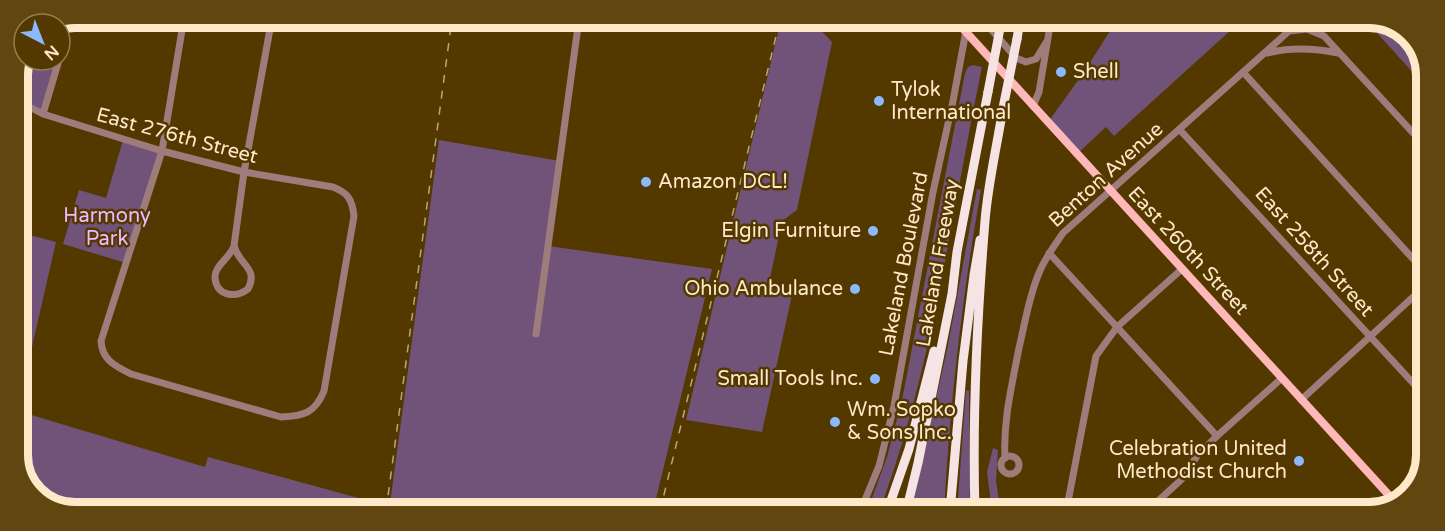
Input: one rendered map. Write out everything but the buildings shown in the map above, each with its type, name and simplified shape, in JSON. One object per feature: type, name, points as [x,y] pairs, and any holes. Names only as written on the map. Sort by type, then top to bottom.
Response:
[{"type":"highway","name":"Lakeland Freeway","points":[[908,502],[952,294],[957,252],[1001,28]]},
{"type":"highway","name":"Lakeland Freeway","points":[[975,502],[974,382],[985,220],[1019,28]]},
{"type":"highway","points":[[951,502],[968,318],[976,256],[985,220]]},
{"type":"highway","points":[[891,502],[923,398],[957,252]]},
{"type":"main road","name":"East 260th Street","points":[[962,28],[1391,497]]},
{"type":"street","points":[[162,151],[182,28]]},
{"type":"street","points":[[234,246],[237,256],[252,276],[248,289],[235,296],[228,295],[218,288],[215,276],[234,246],[244,172],[270,28]]},
{"type":"street","points":[[536,334],[578,28]]},
{"type":"street","name":"Lakeland Boulevard","points":[[864,502],[879,466],[894,406],[966,28]]},
{"type":"street","points":[[990,28],[1016,58],[1026,62],[1036,59],[1047,41]]},
{"type":"street","points":[[1033,106],[1039,92],[1049,28]]},
{"type":"street","name":"Benton Avenue","points":[[1005,458],[1006,412],[1027,309],[1038,274],[1063,233],[1288,31],[1307,29],[1323,36],[1340,53]]},
{"type":"street","points":[[1264,54],[1284,49],[1306,48],[1340,53],[1416,136]]},
{"type":"street","points":[[43,114],[56,72]]},
{"type":"street","points":[[1243,72],[1416,262]]},
{"type":"street","name":"East 276th Street","points":[[28,107],[43,114],[162,151],[244,172],[333,187],[345,192],[353,203],[354,216],[324,391],[312,410],[301,416],[281,417],[131,374],[114,366],[106,359],[101,349],[101,341],[162,151]]},
{"type":"street","name":"East 258th Street","points":[[1180,130],[1416,386]]},
{"type":"street","points":[[1049,253],[1217,436]]},
{"type":"street","points":[[1068,502],[1096,356],[1117,327],[1182,269]]},
{"type":"street","points":[[1302,400],[1416,294]]},
{"type":"street","points":[[1158,502],[1182,479],[1197,456],[1217,436],[1282,378]]},
{"type":"green space","points":[[434,28],[450,28],[450,31]]},
{"type":"green space","points":[[779,28],[819,28],[832,42],[797,210],[782,221],[768,288],[792,295],[762,432],[686,420]]},
{"type":"green space","points":[[1112,28],[1233,28],[1114,136],[1106,127],[1077,154],[1048,122]]},
{"type":"green space","points":[[1373,28],[1390,33],[1407,47],[1416,67],[1416,76]]},
{"type":"green space","points":[[973,65],[982,67],[927,347],[914,403],[883,502],[871,502],[887,457],[902,400],[968,67]]},
{"type":"green space","points":[[28,72],[55,72],[43,114],[28,106]]},
{"type":"green space","name":"Harmony Park","points":[[123,140],[162,151],[126,263],[63,244],[79,190],[106,198]]},
{"type":"green space","points":[[439,140],[560,161],[548,246],[712,269],[655,502],[390,502]]},
{"type":"green space","points":[[977,189],[981,190],[958,350],[945,502],[913,502],[948,345]]},
{"type":"green space","points":[[28,235],[56,242],[29,361]]},
{"type":"green space","points":[[966,390],[969,391],[970,502],[958,502]]},
{"type":"green space","points":[[29,414],[205,467],[208,457],[373,502],[67,502],[47,493],[38,484],[31,470]]},
{"type":"green space","points":[[993,448],[998,450],[996,481],[999,502],[991,502],[987,472]]},
{"type":"railway","points":[[387,502],[451,28]]},
{"type":"railway","points":[[662,502],[778,28]]},
{"type":"place","name":"Shell","points":[[1061,72]]},
{"type":"place","name":"Tylok International","points":[[879,101]]},
{"type":"place","name":"Amazon DCL!","points":[[646,182]]},
{"type":"place","name":"Elgin Furniture","points":[[873,231]]},
{"type":"place","name":"Ohio Ambulance","points":[[855,289]]},
{"type":"place","name":"Small Tools Inc.","points":[[875,379]]},
{"type":"place","name":"Wm. Sopko & Sons Inc.","points":[[835,422]]},
{"type":"place","name":"Celebration United Methodist Church","points":[[1299,461]]}]
